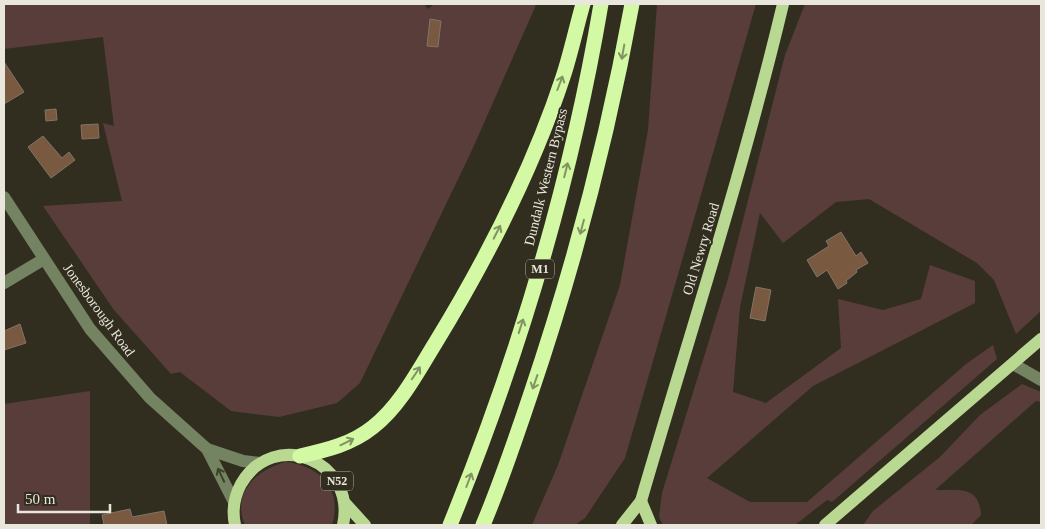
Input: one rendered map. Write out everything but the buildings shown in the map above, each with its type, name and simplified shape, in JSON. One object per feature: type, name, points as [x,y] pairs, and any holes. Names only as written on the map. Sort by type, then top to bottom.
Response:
[{"type":"highway","points":[[300,456],[345,445],[373,427],[388,412],[417,373],[468,290],[515,196],[563,77],[583,4]]},
{"type":"highway","name":"Dundalk Western Bypass","points":[[450,525],[495,407],[538,276],[566,170],[592,55],[601,4]]},
{"type":"highway","name":"M1","points":[[483,525],[498,490],[559,312],[608,123],[632,4]]},
{"type":"main road","name":"Old Newry Road","points":[[622,525],[641,501],[727,215],[768,68],[783,4]]},
{"type":"main road","points":[[825,525],[1041,339]]},
{"type":"main road","points":[[236,525],[234,502],[244,479],[260,463],[284,455],[300,456]]},
{"type":"main road","name":"N52","points":[[300,456],[312,460],[330,472],[342,491],[345,503],[343,525]]},
{"type":"main road","points":[[641,501],[651,525]]},
{"type":"main road","name":"N52","points":[[345,503],[365,525]]},
{"type":"street","name":"Jonesborough Road","points":[[4,197],[90,329],[120,366],[150,398],[207,449],[234,502]]},
{"type":"street","points":[[4,283],[44,259]]},
{"type":"street","points":[[1013,364],[1041,380]]},
{"type":"street","name":"Jonesborough Road","points":[[207,449],[243,461],[260,463]]},
{"type":"shaded area","points":[[4,4],[424,4],[428,9],[434,4],[536,5],[472,150],[360,383],[337,403],[279,417],[231,411],[180,372],[171,374],[114,310],[43,206],[122,201],[103,123],[114,126],[103,37],[4,49]]},
{"type":"shaded area","points":[[657,4],[756,4],[625,458],[585,518],[575,525],[532,525],[558,465],[620,285],[648,130]]},
{"type":"shaded area","points":[[805,4],[1041,4],[1041,311],[1016,334],[994,280],[977,263],[869,199],[836,202],[783,243],[760,213],[740,307],[733,392],[766,403],[841,348],[838,299],[883,310],[921,299],[930,265],[975,281],[975,303],[813,386],[707,478],[750,502],[807,502],[966,364],[993,345],[997,359],[832,502],[827,500],[795,525],[663,525],[659,517],[662,493],[728,279],[785,55]]},
{"type":"shaded area","points":[[1022,384],[1041,392],[1041,402],[1036,401],[935,490],[966,491],[976,498],[981,515],[971,525],[863,525],[873,511],[940,457],[980,415]]},
{"type":"shaded area","points":[[90,391],[90,525],[4,525],[4,404]]},
{"type":"shaded area","points":[[286,462],[309,468],[326,482],[331,490],[334,501],[335,512],[332,525],[245,525],[241,503],[249,484],[265,470]]}]
